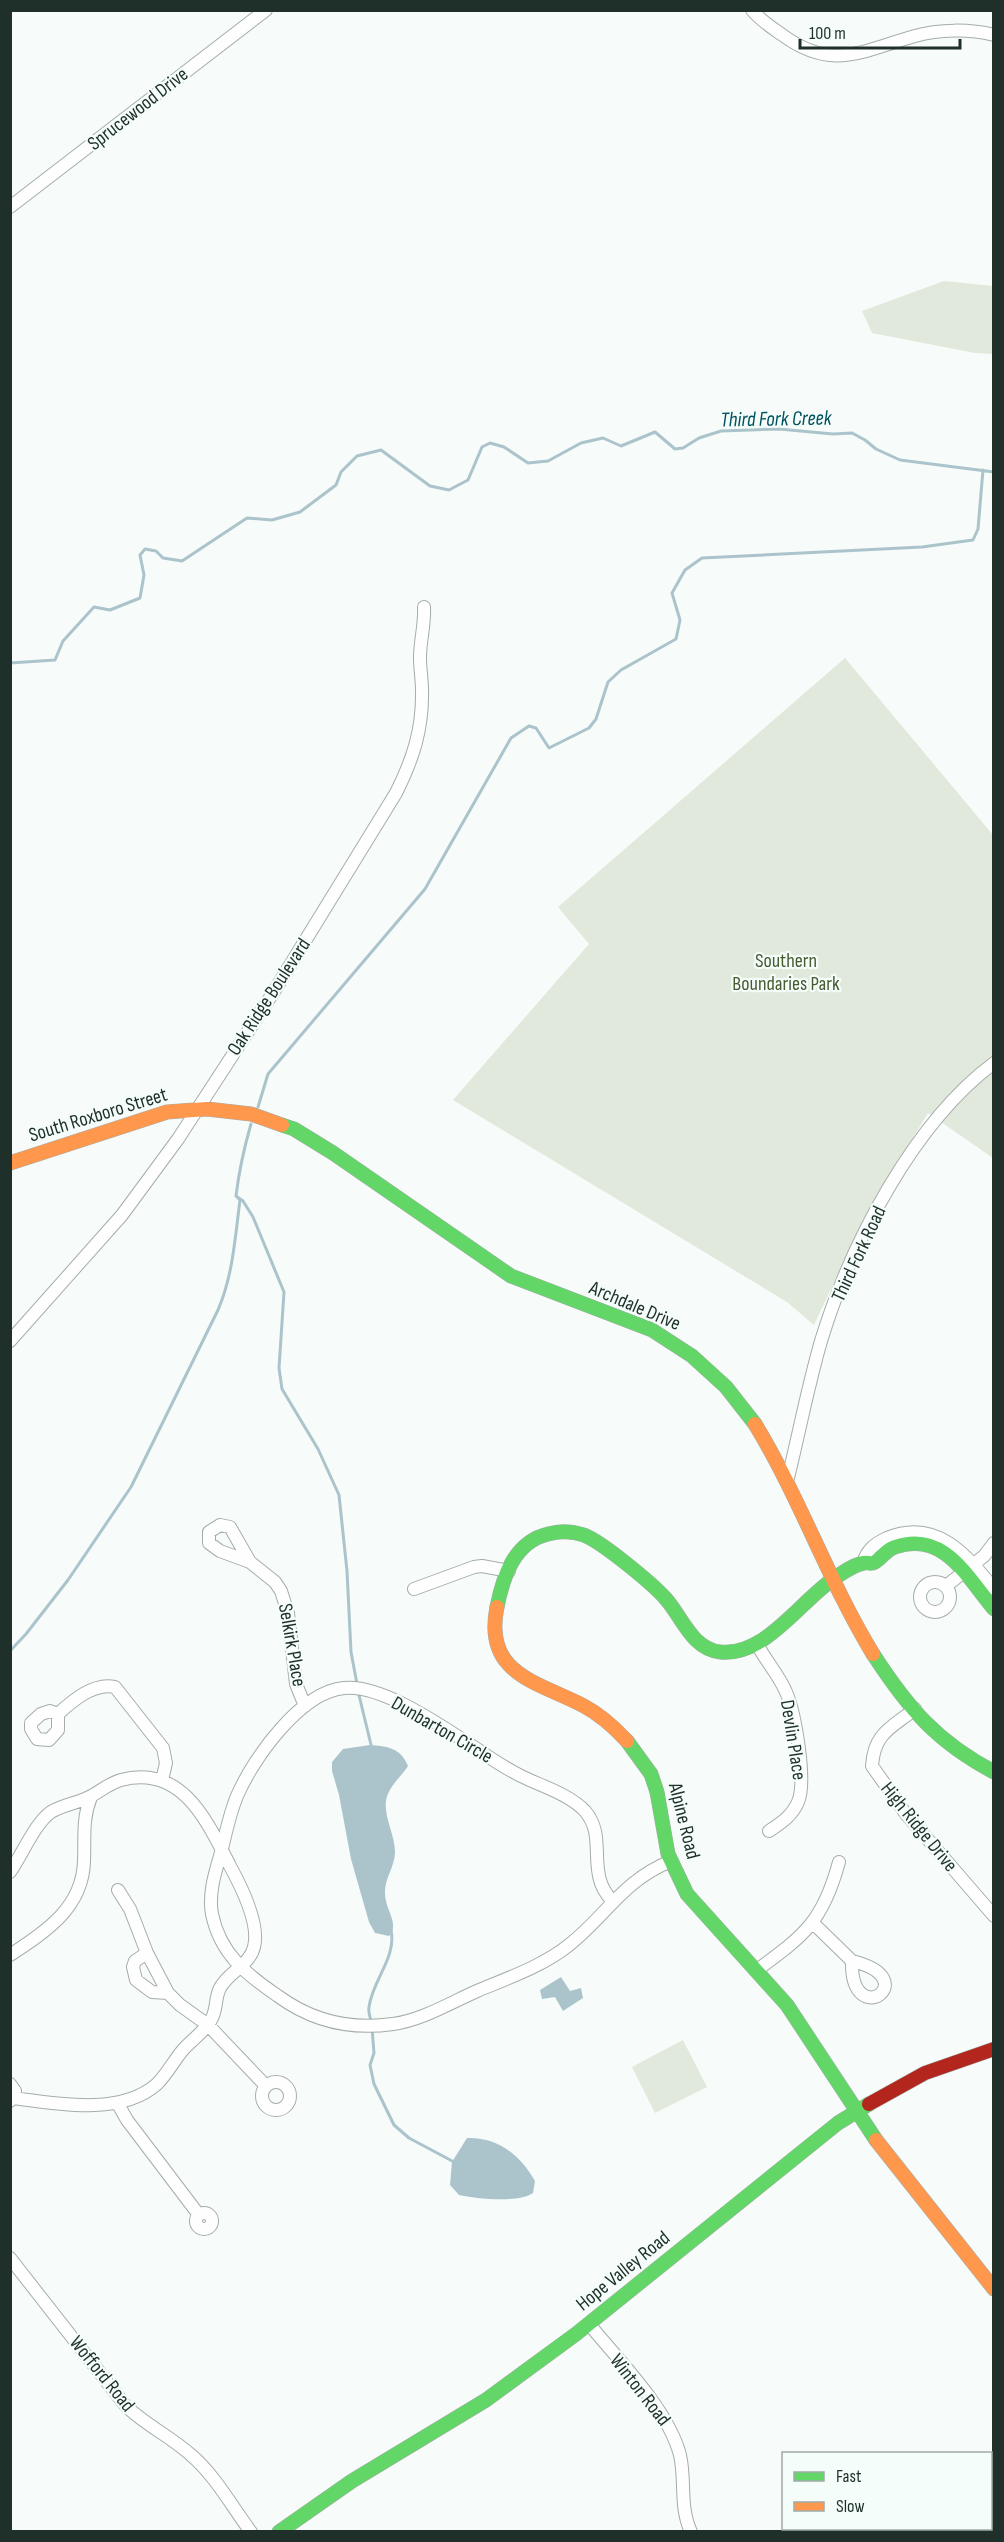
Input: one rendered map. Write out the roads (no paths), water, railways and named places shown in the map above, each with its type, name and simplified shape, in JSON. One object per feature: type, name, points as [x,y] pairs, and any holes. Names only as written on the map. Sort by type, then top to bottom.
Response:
[{"type":"street","name":"Sprucewood Drive","points":[[10,207],[266,10]]},
{"type":"street","points":[[752,10],[798,47],[832,57],[849,55],[928,33],[975,32],[993,35]]},
{"type":"street","name":"Oak Ridge Boulevard","points":[[10,1341],[122,1215],[167,1155],[359,856],[412,762],[420,733],[422,712],[420,655],[425,623],[424,607]]},
{"type":"street","name":"Third Fork Road","points":[[788,1478],[820,1344],[848,1271],[868,1228],[931,1124],[960,1091],[993,1063]]},
{"type":"street","name":"South Roxboro Street","points":[[10,1162],[150,1116],[197,1109]]},
{"type":"street","name":"Archdale Drive","points":[[197,1109],[251,1114],[294,1130],[333,1153],[511,1276],[670,1339],[702,1363],[742,1405],[773,1449],[866,1642],[934,1732],[961,1753],[993,1772]]},
{"type":"street","name":"Alpine Road","points":[[993,1609],[968,1569],[940,1548],[924,1543],[904,1546],[886,1551],[872,1563],[863,1563],[834,1579],[757,1644],[742,1651],[716,1651],[699,1643],[660,1593],[601,1546],[582,1534],[560,1532],[539,1535],[523,1545],[509,1571],[496,1613],[495,1634],[500,1652],[511,1669],[522,1679],[560,1694],[595,1712],[638,1753],[648,1768],[657,1789],[662,1829],[671,1861],[694,1903],[757,1970],[795,2016],[855,2111],[883,2150],[993,2289]]},
{"type":"street","points":[[946,1586],[984,1556],[993,1543]]},
{"type":"street","name":"Selkirk Place","points":[[250,1562],[275,1581],[285,1601],[294,1677],[305,1706]]},
{"type":"street","points":[[414,1589],[474,1567],[482,1566],[509,1571]]},
{"type":"street","points":[[968,1569],[993,1589]]},
{"type":"street","name":"Devlin Place","points":[[757,1644],[786,1690],[791,1705],[802,1777],[799,1801],[793,1811],[786,1820],[769,1831]]},
{"type":"street","points":[[58,1714],[88,1692],[108,1685],[115,1687],[163,1748],[166,1763],[162,1780]]},
{"type":"street","name":"Dunbarton Circle","points":[[612,1901],[600,1880],[598,1849],[592,1822],[577,1804],[517,1774],[399,1702],[362,1689],[339,1688],[315,1698],[305,1706],[263,1752],[242,1786],[221,1849],[212,1890],[213,1916],[224,1947],[239,1967],[282,2000],[313,2017],[356,2025],[391,2024],[434,2011],[552,1957],[578,1937],[612,1901],[640,1877],[671,1861]]},
{"type":"street","name":"High Ridge Drive","points":[[915,1709],[875,1743],[872,1766],[906,1814],[993,1916]]},
{"type":"street","points":[[10,1872],[50,1813],[91,1797],[120,1780],[136,1778],[162,1780],[187,1796],[198,1809],[236,1877],[252,1916],[255,1935],[254,1948],[247,1961],[220,1987],[214,2017],[182,2050],[158,2083],[140,2096],[118,2104],[12,2100],[15,2091],[10,2084]]},
{"type":"street","points":[[10,1955],[60,1920],[75,1898],[84,1870],[84,1820],[91,1797]]},
{"type":"street","points":[[757,1970],[814,1924],[831,1892],[839,1862]]},
{"type":"street","points":[[118,1890],[135,1919],[147,1953],[168,1993],[180,2005],[208,2025],[266,2086]]},
{"type":"street","points":[[814,1924],[852,1961]]},
{"type":"street","points":[[147,1953],[135,1961],[133,1967],[136,1980],[152,1992],[168,1993]]},
{"type":"street","name":"Hope Valley Road","points":[[279,2532],[352,2481],[486,2400],[588,2324],[804,2149],[855,2111],[925,2073],[993,2049]]},
{"type":"street","points":[[118,2104],[127,2120],[199,2215]]},
{"type":"street","name":"Wofford Road","points":[[10,2258],[125,2405],[143,2422],[176,2443],[199,2462],[251,2532]]},
{"type":"street","name":"Winton Road","points":[[588,2324],[671,2428],[681,2464],[684,2513],[691,2532]]},
{"type":"water","points":[[370,1745],[393,1749],[401,1755],[408,1766],[392,1787],[386,1801],[395,1852],[385,1887],[386,1901],[393,1923],[389,1936],[375,1933],[369,1922],[351,1859],[332,1771],[332,1762],[343,1749]]},
{"type":"water","points":[[561,1977],[570,1991],[581,1988],[583,1998],[563,2011],[555,1997],[542,1999],[540,1990]]},
{"type":"water","points":[[467,2138],[489,2141],[507,2149],[522,2163],[535,2181],[533,2193],[508,2199],[459,2195],[450,2185],[452,2162]]},
{"type":"waterway","name":"Third Fork Creek","points":[[10,663],[55,660],[63,641],[94,607],[110,610],[140,598],[144,575],[140,555],[145,549],[156,551],[163,558],[182,561],[247,518],[272,520],[300,512],[336,485],[341,472],[357,456],[381,450],[430,486],[449,490],[468,480],[482,447],[490,443],[504,447],[528,463],[548,461],[581,443],[603,438],[621,446],[655,432],[675,449],[683,448],[699,438],[721,431],[779,429],[833,434],[852,433],[876,449],[900,460],[994,472]]},
{"type":"waterway","points":[[258,1107],[268,1074],[425,889],[511,738],[529,726],[536,728],[549,748],[589,728],[596,719],[608,682],[621,670],[676,639],[680,620],[672,593],[685,570],[702,558],[922,547],[973,540],[978,529],[983,470]]},
{"type":"waterway","points":[[10,1651],[68,1580],[131,1487],[218,1310],[233,1256],[240,1200],[236,1196],[237,1187],[251,1124]]},
{"type":"waterway","points":[[236,1196],[243,1201],[253,1217],[284,1292],[279,1368],[282,1389],[318,1449],[339,1495],[347,1571],[351,1652],[357,1684]]},
{"type":"waterway","points":[[358,1691],[372,1749]]},
{"type":"waterway","points":[[371,2021],[369,2010],[371,1997],[391,1950],[391,1930]]},
{"type":"waterway","points":[[372,2028],[374,2053],[370,2065],[374,2084],[394,2125],[409,2138],[454,2162]]},
{"type":"park label","name":"Southern Boundaries Park","points":[[786,972]]}]
